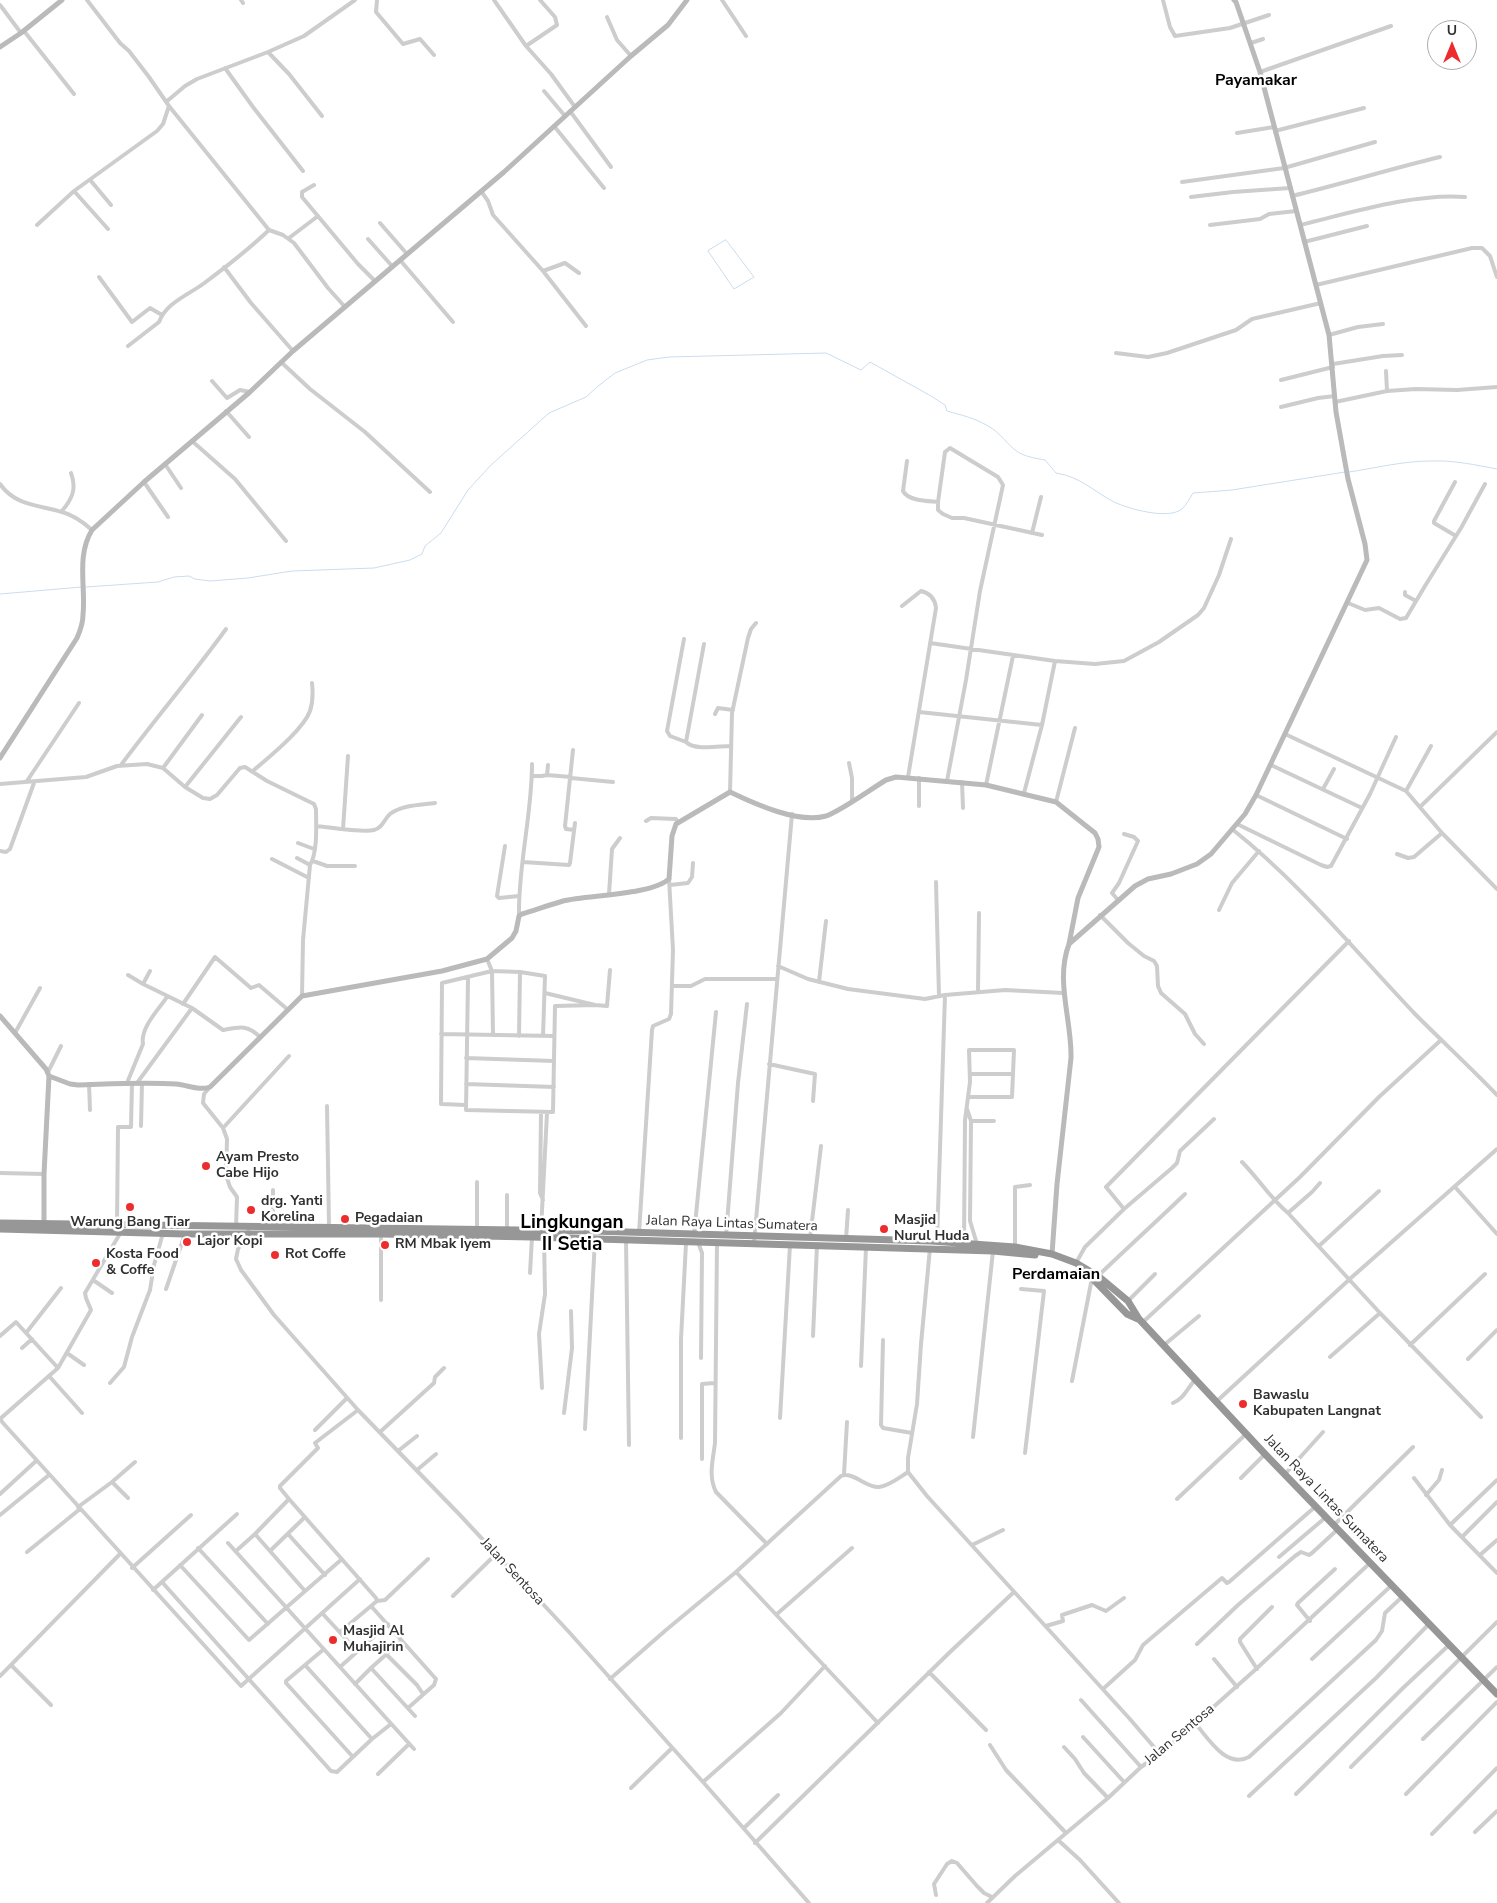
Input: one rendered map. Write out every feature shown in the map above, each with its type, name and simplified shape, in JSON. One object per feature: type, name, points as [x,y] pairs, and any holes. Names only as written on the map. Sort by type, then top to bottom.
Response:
[{"type":"highway","name":"Jalan Raya Lintas Sumatera","points":[[0,1223],[44,1227],[119,1229],[251,1226],[507,1230],[595,1239],[686,1243],[810,1238],[934,1241],[1015,1246],[1052,1254],[1076,1263],[1128,1301],[1141,1321],[1246,1434],[1497,1694]]},
{"type":"highway","name":"Jalan Raya Lintas Sumatera","points":[[0,1229],[44,1227]]},
{"type":"highway","name":"Jalan Raya Lintas Sumatera","points":[[119,1229],[163,1233],[247,1235],[381,1234],[532,1237],[543,1234],[639,1233],[726,1236],[790,1245],[993,1251],[1052,1258],[1074,1267],[1095,1277],[1127,1314],[1141,1321]]},
{"type":"street","points":[[1,45],[22,32],[62,0]]},
{"type":"street","points":[[87,0],[270,230],[289,238],[345,307]]},
{"type":"street","points":[[37,225],[74,191],[91,181],[158,131],[163,124],[168,104],[189,83],[304,36],[355,0]]},
{"type":"street","points":[[378,0],[376,12],[403,44],[420,38],[434,55]]},
{"type":"street","points":[[494,0],[526,46],[551,74],[611,167]]},
{"type":"street","points":[[526,46],[557,26],[555,17],[540,0]]},
{"type":"street","points":[[0,758],[77,638],[83,617],[82,581],[84,552],[87,538],[92,530],[144,482],[250,392],[281,362],[504,172],[668,24],[688,0]]},
{"type":"street","points":[[722,0],[746,36]]},
{"type":"street","points":[[1163,0],[1170,28],[1175,36],[1230,28],[1269,15]]},
{"type":"street","points":[[1069,944],[1100,915],[1141,882],[1197,864],[1211,854],[1237,824],[1256,795],[1271,765],[1365,566],[1367,555],[1348,479],[1335,399],[1329,335],[1252,43],[1236,0]]},
{"type":"street","points":[[0,5],[74,94]]},
{"type":"street","points":[[607,17],[617,40],[631,56]]},
{"type":"street","points":[[1260,72],[1391,26]]},
{"type":"street","points":[[1252,43],[1263,39]]},
{"type":"street","points":[[268,52],[289,74],[322,116]]},
{"type":"street","points":[[225,68],[258,115],[303,171]]},
{"type":"street","points":[[544,91],[565,116]]},
{"type":"street","points":[[1237,133],[1274,129],[1364,108]]},
{"type":"street","points":[[554,126],[604,188]]},
{"type":"street","points":[[1182,182],[1284,168],[1375,142]]},
{"type":"street","points":[[1292,196],[1348,183],[1404,165],[1440,157]]},
{"type":"street","points":[[91,181],[111,205]]},
{"type":"street","points":[[314,185],[302,194],[358,264],[375,281]]},
{"type":"street","points":[[1191,196],[1290,188]]},
{"type":"street","points":[[74,191],[108,230]]},
{"type":"street","points":[[481,191],[488,201],[493,215],[543,271],[586,326]]},
{"type":"street","points":[[1300,225],[1411,201],[1449,196],[1465,197]]},
{"type":"street","points":[[1210,225],[1260,219],[1269,214],[1296,211]]},
{"type":"street","points":[[289,238],[318,216]]},
{"type":"street","points":[[380,223],[407,254]]},
{"type":"street","points":[[1304,242],[1367,226]]},
{"type":"street","points":[[128,346],[159,322],[162,315],[177,301],[201,286],[270,230]]},
{"type":"street","points":[[368,239],[392,266]]},
{"type":"street","points":[[1316,285],[1472,248],[1482,248],[1490,256],[1497,277]]},
{"type":"street","points":[[400,260],[452,322]]},
{"type":"street","points":[[543,271],[565,263],[579,273]]},
{"type":"street","points":[[224,267],[251,303],[293,352]]},
{"type":"street","points":[[99,277],[132,322],[150,308],[162,315]]},
{"type":"street","points":[[1116,353],[1148,357],[1167,353],[1236,330],[1252,319],[1321,303]]},
{"type":"street","points":[[1329,335],[1358,327],[1383,324]]},
{"type":"street","points":[[1282,380],[1333,366],[1383,356],[1402,355]]},
{"type":"street","points":[[281,362],[310,389],[365,432],[430,492]]},
{"type":"street","points":[[1386,371],[1387,391]]},
{"type":"street","points":[[212,381],[227,398],[240,390],[250,392]]},
{"type":"street","points":[[1282,407],[1318,398],[1335,399],[1387,391],[1416,389],[1457,390],[1497,387]]},
{"type":"street","points":[[226,411],[249,437]]},
{"type":"street","points":[[192,441],[234,478],[286,542]]},
{"type":"street","points":[[947,781],[980,591],[994,524],[1002,488],[1000,479],[950,448],[945,452],[938,510],[947,516],[994,524],[1042,535]]},
{"type":"street","points":[[907,461],[904,494],[917,499],[938,502]]},
{"type":"street","points":[[165,464],[182,488]]},
{"type":"street","points":[[62,511],[68,504],[74,490],[71,474]]},
{"type":"street","points":[[144,482],[168,517]]},
{"type":"street","points":[[1455,482],[1434,523],[1456,536]]},
{"type":"street","points":[[0,484],[8,493],[22,502],[46,509],[62,511],[75,517],[92,530]]},
{"type":"street","points":[[1348,602],[1365,610],[1380,608],[1404,619],[1406,618],[1485,484]]},
{"type":"street","points":[[1032,533],[1041,497]]},
{"type":"street","points":[[930,643],[1055,661],[1095,664],[1124,661],[1143,652],[1198,615],[1204,608],[1219,575],[1231,538]]},
{"type":"street","points":[[902,606],[921,591],[925,592],[935,602],[936,608],[908,777]]},
{"type":"street","points":[[1404,592],[1416,601]]},
{"type":"street","points":[[730,792],[733,710],[748,638],[756,622]]},
{"type":"street","points":[[121,765],[226,629]]},
{"type":"street","points":[[684,639],[667,731],[670,736],[686,742],[690,746],[731,746]]},
{"type":"street","points":[[686,742],[704,644]]},
{"type":"street","points":[[986,785],[1013,656]]},
{"type":"street","points":[[1024,793],[1042,725],[1055,661]]},
{"type":"street","points":[[253,771],[285,742],[308,715],[312,704],[312,683]]},
{"type":"street","points":[[27,781],[79,703]]},
{"type":"street","points":[[715,714],[718,708],[733,710]]},
{"type":"street","points":[[919,712],[1042,725]]},
{"type":"street","points":[[163,768],[202,716]]},
{"type":"street","points":[[185,786],[241,717]]},
{"type":"street","points":[[1056,802],[1074,728]]},
{"type":"street","points":[[1421,806],[1497,732]]},
{"type":"street","points":[[1285,734],[1406,791],[1421,806],[1442,833],[1497,889]]},
{"type":"street","points":[[1237,824],[1327,867],[1334,863],[1347,839],[1378,778],[1396,737]]},
{"type":"street","points":[[1406,791],[1431,746]]},
{"type":"street","points":[[574,750],[565,826],[566,829],[574,830]]},
{"type":"street","points":[[343,829],[348,756]]},
{"type":"street","points":[[0,784],[27,781],[34,783],[90,776],[121,765],[147,764],[163,768],[203,798],[210,799],[217,795],[240,768],[246,767],[267,781],[314,804],[316,809],[316,826],[303,940],[302,996]]},
{"type":"street","points":[[236,1226],[237,1197],[226,1175],[227,1139],[223,1128],[203,1103],[204,1094],[302,996],[442,971],[488,959],[512,938],[516,931],[518,916],[532,764]]},
{"type":"street","points":[[849,764],[852,778],[852,801]]},
{"type":"street","points":[[547,775],[548,765]]},
{"type":"street","points":[[1271,765],[1362,808]]},
{"type":"street","points":[[1322,789],[1334,769]]},
{"type":"street","points":[[532,776],[547,775],[613,782]]},
{"type":"street","points":[[730,792],[764,808],[811,818],[828,815],[886,780],[896,777],[962,782],[1024,793],[1056,802],[1095,833],[1099,843],[1078,898],[1066,952],[1064,993],[1071,1058],[1057,1184],[1052,1254]]},
{"type":"street","points":[[919,778],[919,806]]},
{"type":"street","points":[[962,782],[963,808]]},
{"type":"street","points":[[0,851],[6,852],[10,849],[34,783]]},
{"type":"street","points":[[639,1233],[652,1030],[653,1026],[669,1018],[673,986],[674,950],[669,879],[672,836],[678,822],[730,792]]},
{"type":"street","points":[[1256,795],[1347,839]]},
{"type":"street","points":[[316,826],[374,830],[384,824],[386,818],[393,812],[408,807],[435,803]]},
{"type":"street","points":[[754,1240],[792,814]]},
{"type":"street","points":[[646,822],[651,818],[676,819],[678,822]]},
{"type":"street","points":[[522,862],[569,864],[575,823]]},
{"type":"street","points":[[1232,829],[1293,883],[1497,1095]]},
{"type":"street","points":[[1397,854],[1408,858],[1414,857],[1442,833]]},
{"type":"street","points":[[1118,900],[1112,893],[1119,883],[1138,841],[1134,836],[1124,834]]},
{"type":"street","points":[[609,894],[612,849],[620,838]]},
{"type":"street","points":[[298,843],[314,849]]},
{"type":"street","points":[[505,846],[497,896],[499,898],[519,896]]},
{"type":"street","points":[[1219,910],[1232,883],[1259,851]]},
{"type":"street","points":[[297,858],[327,866],[355,866]]},
{"type":"street","points":[[272,859],[309,878]]},
{"type":"street","points":[[670,885],[688,883],[692,877],[693,863]]},
{"type":"street","points":[[518,916],[563,901],[649,889],[669,879]]},
{"type":"street","points":[[936,882],[939,996]]},
{"type":"street","points":[[978,991],[979,914]]},
{"type":"street","points":[[1100,915],[1128,943],[1144,956],[1154,961],[1157,966],[1158,986],[1161,993],[1182,1010],[1195,1034],[1204,1044]]},
{"type":"street","points":[[819,982],[826,920]]},
{"type":"street","points":[[1124,1209],[1106,1187],[1349,941]]},
{"type":"street","points":[[183,1004],[215,957],[251,988],[259,985],[287,1009]]},
{"type":"street","points":[[488,959],[492,971],[493,1035]]},
{"type":"street","points":[[778,966],[808,979],[848,989],[925,999],[978,991],[1005,990],[1064,993]]},
{"type":"street","points":[[468,978],[466,1110],[547,1113],[553,1112],[555,1006],[607,1006],[610,970]]},
{"type":"street","points":[[143,984],[150,971]]},
{"type":"street","points":[[466,1105],[441,1104],[442,983],[492,971],[520,972],[545,976],[543,1036]]},
{"type":"street","points":[[519,1036],[520,972]]},
{"type":"street","points":[[128,975],[167,997],[192,1008],[223,1030],[244,1026],[254,1031],[260,1037]]},
{"type":"street","points":[[673,986],[691,986],[705,979],[777,979]]},
{"type":"street","points":[[15,1033],[40,988]]},
{"type":"street","points":[[545,993],[596,1005]]},
{"type":"street","points":[[945,995],[934,1241],[930,1249],[920,1344],[917,1404],[908,1450],[908,1472],[922,1491],[1103,1689],[1154,1747],[1158,1755]]},
{"type":"street","points":[[167,997],[145,1029],[142,1040],[143,1044],[134,1083],[132,1127],[118,1127],[119,1229],[85,1296],[91,1310],[58,1368],[0,1419],[1,1425],[36,1460],[241,1686],[360,1579]]},
{"type":"street","points":[[726,1236],[738,1083],[747,1004]]},
{"type":"street","points":[[141,1126],[134,1083],[192,1008]]},
{"type":"street","points":[[694,1235],[716,1012]]},
{"type":"street","points":[[0,1016],[48,1074],[70,1084],[134,1083],[178,1084],[200,1089],[210,1087]]},
{"type":"street","points":[[441,1034],[554,1036]]},
{"type":"street","points":[[1141,1321],[1300,1176],[1379,1098],[1442,1040]]},
{"type":"street","points":[[44,1227],[48,1074],[61,1046]]},
{"type":"street","points":[[964,1243],[964,1124],[969,1096],[969,1050],[1014,1050],[1012,1097],[969,1096]]},
{"type":"street","points":[[223,1128],[289,1056]]},
{"type":"street","points":[[466,1058],[554,1061]]},
{"type":"street","points":[[769,1064],[815,1074],[814,1101]]},
{"type":"street","points":[[970,1074],[1012,1074]]},
{"type":"street","points":[[89,1084],[90,1110]]},
{"type":"street","points":[[466,1084],[554,1087]]},
{"type":"street","points":[[327,1106],[329,1227]]},
{"type":"street","points":[[967,1109],[971,1120],[970,1221],[978,1244]]},
{"type":"street","points":[[541,1113],[540,1193],[543,1200]]},
{"type":"street","points":[[542,1388],[538,1334],[544,1294],[543,1200],[547,1113]]},
{"type":"street","points":[[1076,1263],[1086,1247],[1124,1209],[1177,1163],[1180,1152],[1214,1119]]},
{"type":"street","points":[[971,1120],[994,1122]]},
{"type":"street","points":[[810,1238],[821,1146]]},
{"type":"street","points":[[1217,1401],[1350,1279],[1497,1149]]},
{"type":"street","points":[[541,1151],[546,1151]]},
{"type":"street","points":[[1242,1162],[1258,1178],[1273,1200],[1288,1213],[1410,1345],[1480,1417]]},
{"type":"street","points":[[0,1173],[44,1174]]},
{"type":"street","points":[[477,1182],[477,1230]]},
{"type":"street","points":[[1288,1213],[1320,1183]]},
{"type":"street","points":[[1015,1246],[1016,1187],[1030,1185]]},
{"type":"street","points":[[1455,1187],[1497,1233]]},
{"type":"street","points":[[272,1227],[273,1190]]},
{"type":"street","points":[[1319,1246],[1379,1191]]},
{"type":"street","points":[[1072,1381],[1095,1277],[1115,1260],[1123,1250],[1142,1236],[1185,1194]]},
{"type":"street","points":[[507,1195],[507,1230]]},
{"type":"street","points":[[846,1239],[848,1210]]},
{"type":"street","name":"Jalan Sentosa","points":[[251,1226],[236,1254],[236,1259],[241,1270],[274,1315],[358,1410],[417,1470],[610,1679],[809,1903]]},
{"type":"street","points":[[110,1383],[124,1367],[132,1337],[150,1290],[154,1265],[163,1233]]},
{"type":"street","points":[[166,1289],[185,1234]]},
{"type":"street","points":[[381,1234],[381,1300]]},
{"type":"street","points":[[530,1272],[532,1237]]},
{"type":"street","points":[[585,1429],[595,1239]]},
{"type":"street","points":[[626,1240],[629,1444]]},
{"type":"street","points":[[698,1242],[702,1253],[701,1358]]},
{"type":"street","points":[[681,1438],[681,1339],[686,1243]]},
{"type":"street","points":[[717,1243],[714,1443],[711,1472],[716,1492],[767,1544]]},
{"type":"street","points":[[780,1418],[790,1245]]},
{"type":"street","points":[[813,1336],[818,1245]]},
{"type":"street","points":[[861,1366],[866,1247]]},
{"type":"street","points":[[974,1437],[993,1251]]},
{"type":"street","points":[[1128,1301],[1155,1274]]},
{"type":"street","points":[[1410,1345],[1485,1274]]},
{"type":"street","points":[[93,1280],[112,1293]]},
{"type":"street","points":[[26,1333],[61,1288]]},
{"type":"street","points":[[1022,1289],[1044,1291],[1025,1453]]},
{"type":"street","points":[[564,1413],[572,1348],[572,1312]]},
{"type":"street","points":[[1330,1357],[1380,1313]]},
{"type":"street","points":[[1164,1345],[1199,1316]]},
{"type":"street","points":[[0,1336],[16,1322],[58,1368]]},
{"type":"street","points":[[1468,1358],[1497,1330]]},
{"type":"street","points":[[22,1348],[32,1338]]},
{"type":"street","points":[[883,1340],[881,1426],[912,1433]]},
{"type":"street","points":[[67,1353],[84,1365]]},
{"type":"street","points":[[380,1432],[434,1383],[435,1377],[444,1368]]},
{"type":"street","points":[[49,1376],[82,1413]]},
{"type":"street","points":[[1172,1403],[1184,1397],[1188,1387],[1196,1379]]},
{"type":"street","points":[[702,1459],[702,1384],[714,1383]]},
{"type":"street","points":[[316,1430],[347,1398]]},
{"type":"street","points":[[358,1410],[315,1443],[318,1448],[280,1488],[377,1601]]},
{"type":"street","points":[[610,1679],[736,1572],[844,1474],[846,1422]]},
{"type":"street","points":[[1285,1474],[1323,1432]]},
{"type":"street","points":[[1177,1499],[1246,1434]]},
{"type":"street","points":[[398,1451],[417,1436]]},
{"type":"street","points":[[1197,1644],[1238,1605],[1295,1556],[1301,1552],[1309,1555],[1312,1553],[1413,1447]]},
{"type":"street","points":[[417,1470],[436,1454]]},
{"type":"street","points":[[1241,1478],[1265,1454]]},
{"type":"street","points":[[0,1494],[36,1460]]},
{"type":"street","points":[[27,1552],[135,1462]]},
{"type":"street","points":[[1426,1495],[1439,1480],[1442,1470]]},
{"type":"street","points":[[844,1474],[878,1487],[884,1486],[908,1472]]},
{"type":"street","points":[[0,1516],[49,1476]]},
{"type":"street","points":[[1414,1478],[1450,1525],[1497,1573]]},
{"type":"street","points":[[1450,1525],[1497,1480]]},
{"type":"street","points":[[112,1482],[128,1498]]},
{"type":"street","points":[[236,1551],[289,1499]]},
{"type":"street","points":[[1462,1537],[1497,1502]]},
{"type":"street","points":[[1103,1689],[1135,1660],[1144,1645],[1194,1601],[1222,1578],[1226,1583],[1229,1582],[1316,1506]]},
{"type":"street","points":[[153,1590],[237,1514]]},
{"type":"street","points":[[132,1568],[191,1515]]},
{"type":"street","points":[[1279,1557],[1326,1517]]},
{"type":"street","points":[[270,1551],[306,1518]]},
{"type":"street","points":[[972,1545],[1003,1530]]},
{"type":"street","points":[[255,1534],[306,1591]]},
{"type":"street","points":[[288,1534],[324,1574]]},
{"type":"street","points":[[1480,1556],[1497,1540]]},
{"type":"street","points":[[228,1543],[414,1749]]},
{"type":"street","points":[[198,1548],[268,1624]]},
{"type":"street","points":[[777,1614],[852,1548]]},
{"type":"street","points":[[0,1676],[120,1554]]},
{"type":"street","points":[[453,1596],[496,1555]]},
{"type":"street","points":[[180,1565],[247,1639],[250,1640],[342,1559]]},
{"type":"street","points":[[340,1632],[377,1601],[385,1600],[428,1559]]},
{"type":"street","name":"Jalan Sentosa","points":[[986,1903],[1108,1798],[1141,1767],[1158,1755],[1257,1669],[1370,1563]]},
{"type":"street","points":[[1310,1621],[1300,1610],[1298,1603],[1335,1569]]},
{"type":"street","points":[[736,1572],[878,1723]]},
{"type":"street","points":[[162,1582],[331,1771],[337,1772],[391,1724]]},
{"type":"street","points":[[1312,1659],[1392,1585]]},
{"type":"street","points":[[755,1843],[929,1672],[1014,1592]]},
{"type":"street","points":[[1195,1723],[1223,1754],[1232,1760],[1242,1760],[1249,1757],[1352,1661],[1361,1656],[1382,1631],[1386,1613],[1403,1596]]},
{"type":"street","points":[[1046,1626],[1063,1621],[1062,1615],[1092,1605],[1106,1610],[1124,1598]]},
{"type":"street","points":[[371,1606],[436,1679],[434,1685],[408,1708]]},
{"type":"street","points":[[1257,1669],[1240,1639],[1272,1607]]},
{"type":"street","points":[[322,1613],[357,1651]]},
{"type":"street","points":[[1351,1767],[1497,1622]]},
{"type":"street","points":[[340,1667],[388,1624]]},
{"type":"street","points":[[1248,1796],[1376,1678],[1429,1624]]},
{"type":"street","points":[[355,1684],[401,1641]]},
{"type":"street","points":[[1296,1794],[1449,1645]]},
{"type":"street","points":[[324,1649],[286,1683],[353,1757]]},
{"type":"street","points":[[386,1654],[423,1694]]},
{"type":"street","points":[[1214,1659],[1237,1686]]},
{"type":"street","points":[[11,1665],[51,1705]]},
{"type":"street","points":[[305,1665],[372,1739]]},
{"type":"street","points":[[703,1782],[768,1726],[825,1666]]},
{"type":"street","points":[[1423,1739],[1497,1667]]},
{"type":"street","points":[[371,1668],[415,1716]]},
{"type":"street","points":[[929,1672],[986,1730]]},
{"type":"street","points":[[1081,1700],[1141,1767]]},
{"type":"street","points":[[1406,1794],[1497,1702]]},
{"type":"street","points":[[1083,1737],[1124,1782]]},
{"type":"street","points":[[378,1774],[409,1744]]},
{"type":"street","points":[[990,1745],[1006,1770],[1066,1833]]},
{"type":"street","points":[[1064,1746],[1084,1773],[1108,1798]]},
{"type":"street","points":[[630,1788],[672,1748]]},
{"type":"street","points":[[1432,1834],[1497,1768]]},
{"type":"street","points":[[744,1828],[778,1794]]},
{"type":"street","points":[[1475,1832],[1497,1811]]},
{"type":"street","points":[[1058,1840],[1080,1860],[1119,1903]]},
{"type":"street","points":[[936,1895],[934,1884],[947,1864],[952,1861],[958,1863],[984,1893],[992,1897]]},
{"type":"waterway","points":[[726,240],[754,277],[734,289],[708,251],[726,240]]},
{"type":"waterway","points":[[86,587],[158,582],[174,577],[189,576],[195,579],[210,581],[248,578],[292,571],[374,568],[410,560],[422,554],[425,546],[441,533],[468,490],[491,465],[549,413],[586,397],[615,373],[647,360],[669,357],[826,353],[861,370],[870,362],[931,396],[945,405],[947,411],[983,423],[1000,435],[1018,452],[1045,460],[1056,473],[1080,481],[1114,502],[1129,508],[1148,512],[1168,514],[1176,512],[1182,509],[1193,493],[1232,490],[1345,472]]},
{"type":"waterway","points":[[1349,472],[1421,461],[1456,462],[1497,469]]},
{"type":"waterway","points":[[0,594],[82,587]]},
{"type":"place","name":"Ayam Presto Cabe Hijo","points":[[206,1166]]},
{"type":"place","name":"Warung Bang Tiar","points":[[130,1207]]},
{"type":"place","name":"drg. Yanti Korelina","points":[[251,1210]]},
{"type":"place","name":"Pegadaian","points":[[345,1219]]},
{"type":"place","name":"Masjid Nurul Huda","points":[[884,1229]]},
{"type":"place","name":"Lajor Kopi","points":[[187,1242]]},
{"type":"place","name":"RM Mbak Iyem","points":[[385,1245]]},
{"type":"place","name":"Rot Coffe","points":[[275,1255]]},
{"type":"place","name":"Kosta Food & Coffe","points":[[96,1263]]},
{"type":"place","name":"Bawaslu Kabupaten Langnat","points":[[1243,1404]]},
{"type":"place","name":"Masjid Al Muhajirin","points":[[333,1640]]},
{"type":"district","name":"Payamakar","points":[[1256,81]]},
{"type":"district","name":"Lingkungan II Setia","points":[[572,1234]]},
{"type":"district","name":"Perdamaian","points":[[1056,1275]]}]
